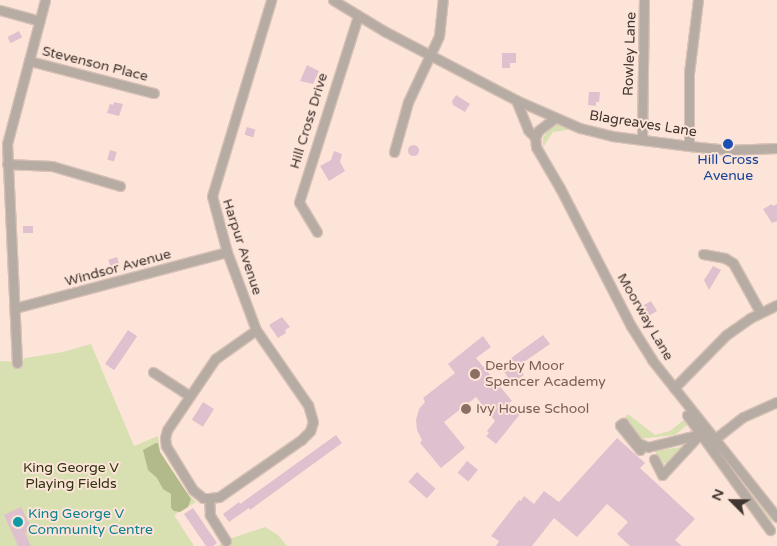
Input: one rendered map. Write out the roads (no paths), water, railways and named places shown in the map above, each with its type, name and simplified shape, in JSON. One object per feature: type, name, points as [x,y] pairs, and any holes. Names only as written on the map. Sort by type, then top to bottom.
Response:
[{"type":"street","points":[[17,363],[5,168],[7,144],[45,0]]},
{"type":"street","name":"Harpur Avenue","points":[[209,498],[219,497],[301,440],[310,431],[313,422],[308,406],[256,330],[227,252],[212,196],[271,0]]},
{"type":"street","name":"Blagreaves Lane","points":[[333,0],[358,16],[516,100],[555,118],[601,134],[729,150],[777,148]]},
{"type":"street","points":[[394,152],[408,102],[439,36],[443,0]]},
{"type":"street","name":"Rowley Lane","points":[[642,140],[644,0]]},
{"type":"street","points":[[689,146],[689,73],[698,0]]},
{"type":"street","points":[[0,10],[40,21]]},
{"type":"street","name":"Hill Cross Drive","points":[[317,232],[299,202],[358,16]]},
{"type":"street","name":"Stevenson Place","points":[[30,61],[154,93]]},
{"type":"street","name":"Moorway Lane","points":[[516,100],[528,130],[535,137],[536,147],[560,188],[631,326],[652,360],[777,517]]},
{"type":"street","points":[[535,137],[539,130],[555,118]]},
{"type":"street","points":[[5,168],[52,166],[120,186]]},
{"type":"street","name":"Windsor Avenue","points":[[15,308],[227,252]]},
{"type":"street","points":[[703,254],[725,258],[733,263],[760,312]]},
{"type":"street","points":[[674,388],[692,372],[726,334],[760,312],[777,305]]},
{"type":"street","points":[[226,541],[210,515],[209,498],[203,498],[193,490],[166,446],[164,438],[167,430],[215,359],[256,330]]},
{"type":"street","points":[[153,372],[190,396]]},
{"type":"street","points":[[716,438],[743,417],[777,402]]},
{"type":"street","points":[[687,415],[770,530]]},
{"type":"street","points":[[640,450],[620,425],[623,423],[638,443],[648,447],[700,434]]},
{"type":"street","points":[[654,459],[662,475],[700,434]]},
{"type":"place","name":"Hill Cross Avenue","points":[[728,144]]},
{"type":"place","name":"Derby Moor Spencer Academy","points":[[475,374]]},
{"type":"place","name":"Ivy House School","points":[[466,409]]},
{"type":"place","name":"King George V Community Centre","points":[[18,522]]},
{"type":"park label","name":"King George V Playing Fields","points":[[71,476]]}]
